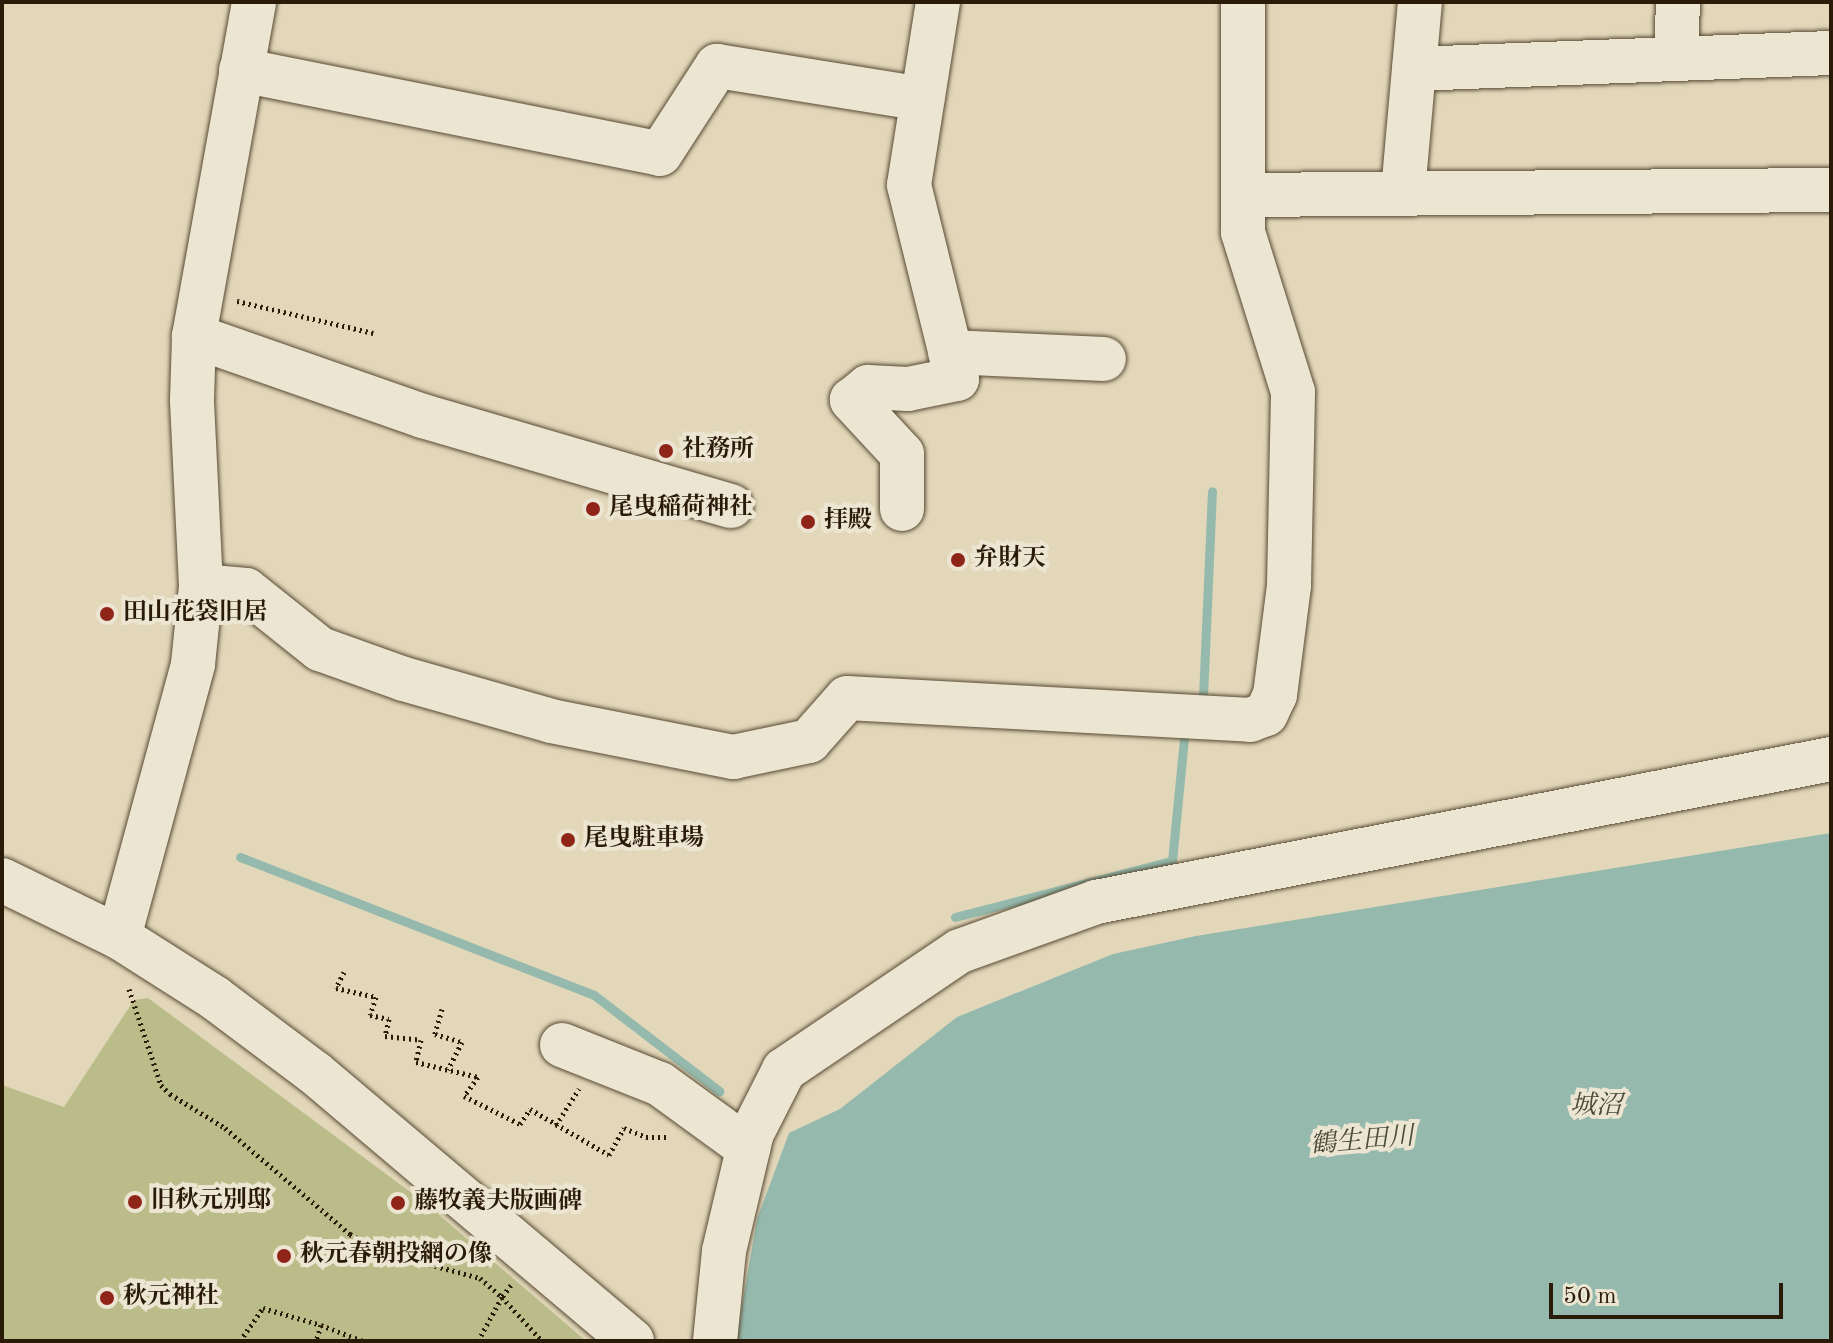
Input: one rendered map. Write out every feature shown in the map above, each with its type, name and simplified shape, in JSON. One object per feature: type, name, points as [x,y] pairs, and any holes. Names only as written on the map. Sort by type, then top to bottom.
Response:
[{"type":"street","points":[[125,941],[193,664],[201,586],[192,400],[194,336],[254,2]]},
{"type":"street","points":[[938,2],[909,185],[954,366]]},
{"type":"street","points":[[201,586],[246,590],[320,649],[404,679],[551,721],[733,757],[809,741],[847,698],[1250,720],[1266,714],[1275,695],[1289,585],[1293,392],[1243,232],[1243,2]]},
{"type":"street","points":[[1403,192],[1420,2]]},
{"type":"street","points":[[1676,59],[1678,2]]},
{"type":"street","points":[[1414,69],[1831,53]]},
{"type":"street","points":[[241,70],[660,154],[717,66],[922,99]]},
{"type":"street","points":[[1243,195],[1831,190]]},
{"type":"street","points":[[194,336],[423,416],[731,506]]},
{"type":"street","points":[[902,509],[902,454],[852,400],[868,387],[908,389],[954,366],[1104,359]]},
{"type":"street","points":[[715,1341],[724,1251],[748,1148],[769,1094],[784,1070],[960,951],[1046,916],[1369,847],[1831,759]]},
{"type":"street","points":[[2,880],[125,941],[315,1073],[632,1341]]},
{"type":"street","points":[[562,1045],[660,1084],[748,1148]]},
{"type":"path","points":[[201,293],[373,333]]},
{"type":"path","points":[[125,941],[127,983],[161,1085],[225,1128],[350,1234],[377,1250],[480,1278],[542,1341]]},
{"type":"path","points":[[344,972],[336,988],[376,997],[370,1015],[389,1019],[385,1036],[421,1040],[416,1062],[478,1077],[464,1096],[520,1124],[530,1109],[609,1155],[624,1128],[646,1137],[677,1137]]},
{"type":"path","points":[[442,1009],[435,1034],[462,1042],[448,1070]]},
{"type":"path","points":[[478,1341],[502,1297],[517,1278]]},
{"type":"path","points":[[240,1341],[263,1308],[363,1341]]},
{"type":"path","points":[[316,1341],[321,1325]]},
{"type":"green space","points":[[148,998],[424,1202],[586,1341],[2,1341],[2,1085],[64,1107],[134,1000]]},
{"type":"water","name":"城沼","points":[[1831,833],[1831,1341],[736,1341],[757,1219],[789,1133],[840,1109],[957,1017],[1113,954],[1196,936]]},
{"type":"waterway","points":[[1198,706],[1203,697],[1212,491]]},
{"type":"waterway","points":[[955,917],[1172,861],[1185,729]]},
{"type":"waterway","points":[[240,857],[594,995],[719,1091]]},
{"type":"place","name":"社務所","points":[[666,451]]},
{"type":"place","name":"尾曳稲荷神社","points":[[593,509]]},
{"type":"place","name":"拝殿","points":[[808,522]]},
{"type":"place","name":"弁財天","points":[[958,560]]},
{"type":"place","name":"田山花袋旧居","points":[[107,614]]},
{"type":"place","name":"尾曳駐車場","points":[[568,840]]},
{"type":"place","name":"旧秋元別邸","points":[[135,1202]]},
{"type":"place","name":"藤牧義夫版画碑","points":[[398,1203]]},
{"type":"place","name":"秋元春朝投網の像","points":[[284,1256]]},
{"type":"place","name":"秋元神社","points":[[107,1298]]},
{"type":"water label","name":"鶴生田川","points":[[1362,1142]]}]
